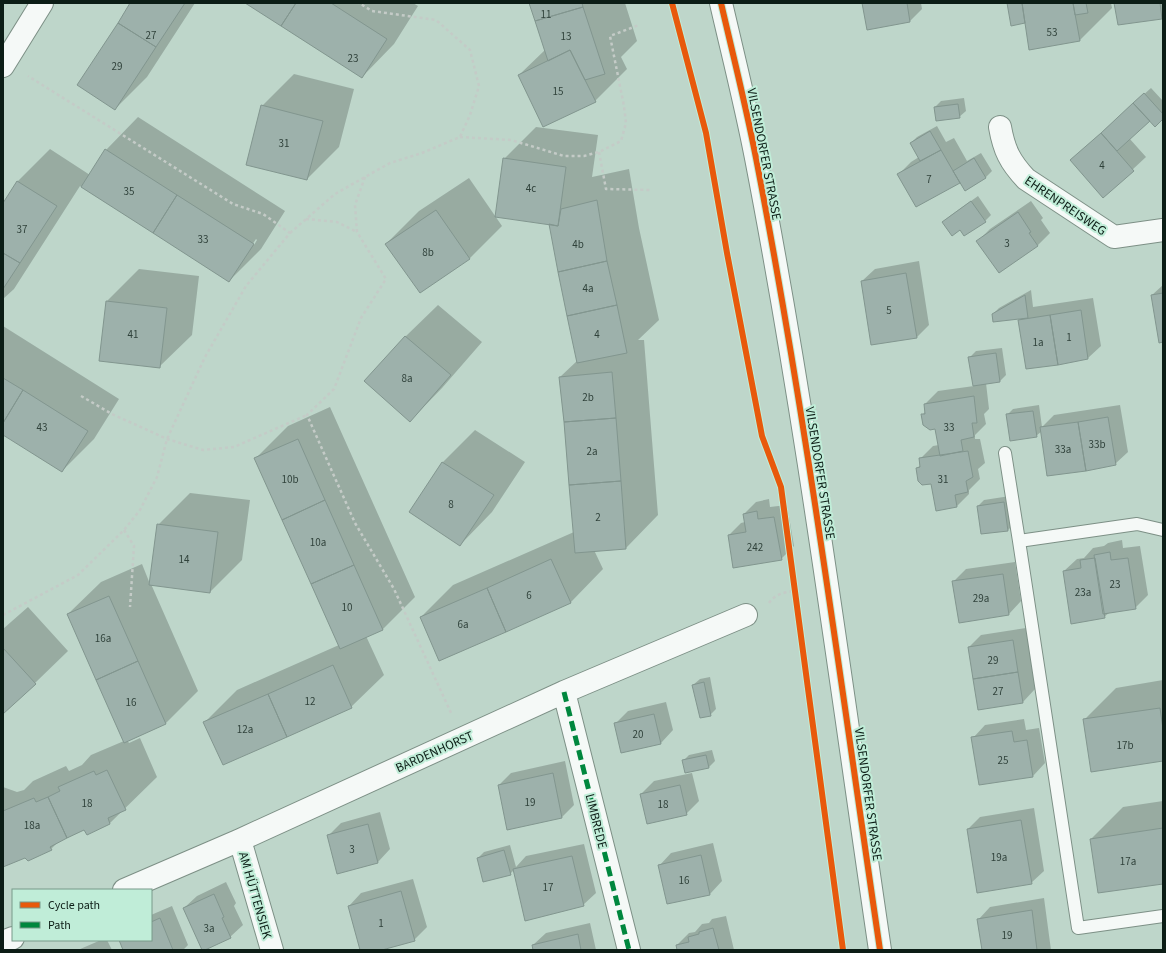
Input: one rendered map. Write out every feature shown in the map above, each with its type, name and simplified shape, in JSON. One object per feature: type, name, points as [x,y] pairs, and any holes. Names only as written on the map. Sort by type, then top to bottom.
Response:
[{"type":"street","points":[[4,64],[42,3]]},
{"type":"street","name":"VILSENDORFER STRASSE","points":[[721,3],[756,156],[792,360],[829,596],[880,950]]},
{"type":"street","name":"EHRENPREISWEG","points":[[1000,127],[1008,156],[1014,167],[1026,179],[1114,237],[1163,230]]},
{"type":"street","name":"BARDENHORST","points":[[126,889],[240,840],[564,692],[746,615]]},
{"type":"street","name":"LIMBREDE","points":[[564,692],[629,950]]},
{"type":"street","name":"AM HÜTTENSIEK","points":[[240,840],[272,950]]},
{"type":"lane","points":[[1005,453],[1078,928],[1163,916]]},
{"type":"lane","points":[[1019,541],[1137,524],[1163,530]]},
{"type":"path","points":[[359,3],[372,11],[436,20],[470,50],[479,86],[470,115],[460,137]]},
{"type":"path","points":[[3,615],[78,575],[124,530],[140,510],[157,477],[167,439],[205,357],[246,286],[290,233],[305,219],[335,194],[390,163],[460,137],[511,140],[564,156],[584,156],[599,152],[621,141],[626,123],[610,36],[640,25]]},
{"type":"path","points":[[4,64],[234,204],[263,214],[290,233]]},
{"type":"path","points":[[599,152],[606,188],[650,190]]},
{"type":"path","points":[[80,396],[112,414],[167,439],[203,450],[234,447],[307,415],[334,389],[361,318],[386,279],[357,232],[355,205],[365,177]]},
{"type":"path","points":[[305,219],[337,222],[357,232]]},
{"type":"path","points":[[307,415],[355,523],[394,589],[462,738]]},
{"type":"path","points":[[124,530],[134,546],[130,607]]},
{"type":"building","points":[[130,3],[185,3],[156,47],[118,23]]},
{"type":"building","points":[[245,3],[296,3],[281,26]]},
{"type":"building","points":[[296,3],[331,3],[387,39],[362,78],[281,26]]},
{"type":"building","points":[[529,3],[582,3],[583,7],[535,21]]},
{"type":"building","points":[[862,3],[907,3],[910,22],[867,30]]},
{"type":"building","points":[[1007,3],[1022,3],[1025,23],[1011,26]]},
{"type":"building","points":[[1022,3],[1073,3],[1080,41],[1029,50]]},
{"type":"building","points":[[1073,3],[1086,3],[1088,13],[1075,15]]},
{"type":"building","points":[[1114,3],[1160,3],[1162,19],[1118,25]]},
{"type":"building","points":[[583,7],[605,74],[585,80],[570,50],[548,61],[535,21]]},
{"type":"building","points":[[118,23],[156,47],[115,110],[77,85]]},
{"type":"building","points":[[570,50],[596,102],[543,127],[518,75]]},
{"type":"building","points":[[1144,93],[1163,114],[1163,119],[1155,127],[1133,103]]},
{"type":"building","points":[[1133,103],[1150,121],[1117,151],[1101,133]]},
{"type":"building","points":[[958,104],[960,118],[936,121],[934,107]]},
{"type":"building","points":[[261,105],[323,121],[307,180],[246,165]]},
{"type":"building","points":[[930,131],[941,150],[920,161],[910,143]]},
{"type":"building","points":[[1101,133],[1134,171],[1103,198],[1070,160]]},
{"type":"building","points":[[105,149],[177,195],[153,233],[81,187]]},
{"type":"building","points":[[941,150],[960,183],[916,207],[897,174]]},
{"type":"building","points":[[503,158],[566,167],[558,226],[495,217]]},
{"type":"building","points":[[974,158],[986,178],[965,191],[953,171]]},
{"type":"building","points":[[17,181],[57,206],[20,263],[3,253],[3,203]]},
{"type":"building","points":[[177,195],[254,244],[229,282],[153,233]]},
{"type":"building","points":[[597,200],[607,261],[558,272],[549,224],[558,226],[561,209]]},
{"type":"building","points":[[971,201],[986,222],[964,236],[960,230],[952,236],[942,222]]},
{"type":"building","points":[[436,210],[470,259],[420,293],[385,244]]},
{"type":"building","points":[[1018,212],[1038,246],[999,273],[976,241]]},
{"type":"building","points":[[3,253],[20,263],[3,289]]},
{"type":"building","points":[[607,261],[617,305],[567,316],[558,272]]},
{"type":"building","points":[[906,273],[917,338],[871,345],[861,281]]},
{"type":"building","points":[[1163,293],[1163,342],[1159,343],[1151,295]]},
{"type":"building","points":[[1025,295],[1028,318],[993,322],[992,314]]},
{"type":"building","points":[[106,301],[167,308],[160,368],[99,361]]},
{"type":"building","points":[[617,305],[627,353],[577,363],[567,316]]},
{"type":"building","points":[[1081,310],[1088,359],[1058,365],[1050,315]]},
{"type":"building","points":[[1050,315],[1058,365],[1026,369],[1018,320]]},
{"type":"building","points":[[405,336],[451,375],[410,422],[364,381]]},
{"type":"building","points":[[996,353],[1000,382],[973,386],[968,357]]},
{"type":"building","points":[[612,372],[616,418],[564,422],[559,377]]},
{"type":"building","points":[[3,378],[23,390],[3,423]]},
{"type":"building","points":[[23,390],[88,431],[62,472],[3,435],[3,423]]},
{"type":"building","points":[[974,396],[977,423],[972,423],[974,437],[961,440],[963,451],[940,456],[935,429],[930,430],[923,425],[921,414],[925,414],[924,404]]},
{"type":"building","points":[[1033,411],[1037,437],[1010,441],[1006,414]]},
{"type":"building","points":[[1108,417],[1116,465],[1086,471],[1078,422]]},
{"type":"building","points":[[616,418],[621,481],[569,485],[564,422]]},
{"type":"building","points":[[1078,422],[1086,471],[1047,476],[1040,427]]},
{"type":"building","points":[[298,439],[325,500],[282,520],[254,458]]},
{"type":"building","points":[[968,451],[973,477],[966,481],[968,492],[955,495],[957,507],[936,511],[931,484],[922,485],[918,481],[916,468],[920,467],[919,458]]},
{"type":"building","points":[[442,462],[494,495],[460,546],[409,512]]},
{"type":"building","points":[[621,481],[626,549],[575,553],[569,485]]},
{"type":"building","points":[[325,500],[354,565],[311,584],[282,520]]},
{"type":"building","points":[[1004,502],[1008,531],[981,534],[977,506]]},
{"type":"building","points":[[757,511],[758,519],[774,517],[782,560],[733,568],[728,535],[746,532],[743,514]]},
{"type":"building","points":[[157,524],[218,532],[210,593],[149,585]]},
{"type":"building","points":[[1110,552],[1111,560],[1128,558],[1136,609],[1103,614],[1094,555]]},
{"type":"building","points":[[1095,558],[1105,618],[1071,624],[1063,571],[1081,568],[1080,560]]},
{"type":"building","points":[[551,559],[571,603],[506,632],[487,588]]},
{"type":"building","points":[[354,565],[383,630],[340,649],[311,584]]},
{"type":"building","points":[[1003,574],[1009,615],[959,623],[952,581]]},
{"type":"building","points":[[487,588],[506,632],[439,661],[420,617]]},
{"type":"building","points":[[109,596],[138,661],[96,680],[67,614]]},
{"type":"building","points":[[1013,640],[1018,672],[973,679],[968,647]]},
{"type":"building","points":[[3,648],[36,684],[3,714]]},
{"type":"building","points":[[138,661],[166,724],[124,743],[96,680]]},
{"type":"building","points":[[333,665],[352,708],[287,737],[268,694]]},
{"type":"building","points":[[1018,672],[1023,703],[978,710],[973,679]]},
{"type":"building","points":[[704,682],[711,716],[700,718],[692,685]]},
{"type":"building","points":[[268,694],[287,737],[223,765],[203,722]]},
{"type":"building","points":[[1160,708],[1163,729],[1163,761],[1091,772],[1083,719]]},
{"type":"building","points":[[654,714],[661,744],[621,753],[614,723]]},
{"type":"building","points":[[1012,731],[1014,742],[1027,740],[1033,777],[979,785],[971,737]]},
{"type":"building","points":[[706,755],[709,768],[685,773],[682,760]]},
{"type":"building","points":[[107,770],[126,810],[108,818],[110,824],[87,835],[84,830],[67,838],[48,797],[60,791],[58,787],[94,771],[96,775]]},
{"type":"building","points":[[553,773],[562,818],[507,830],[498,785]]},
{"type":"building","points":[[680,785],[687,815],[647,824],[640,794]]},
{"type":"building","points":[[48,797],[67,838],[50,847],[52,850],[28,861],[25,858],[3,867],[3,811],[34,798],[36,802]]},
{"type":"building","points":[[1021,820],[1032,884],[977,893],[967,829]]},
{"type":"building","points":[[368,824],[378,863],[337,874],[327,835]]},
{"type":"building","points":[[1163,828],[1163,884],[1098,893],[1090,839]]},
{"type":"building","points":[[504,850],[511,875],[483,882],[477,858]]},
{"type":"building","points":[[701,855],[710,895],[667,904],[658,865]]},
{"type":"building","points":[[572,856],[584,906],[525,921],[513,869]]},
{"type":"building","points":[[401,891],[415,941],[382,950],[360,950],[348,906]]},
{"type":"building","points":[[214,894],[231,938],[202,950],[183,908]]},
{"type":"building","points":[[1032,910],[1037,950],[982,950],[977,919]]},
{"type":"building","points":[[160,918],[173,950],[123,950],[119,941],[152,941],[152,922]]},
{"type":"building","points":[[713,928],[719,950],[677,950],[676,945],[689,942],[688,937]]},
{"type":"building","points":[[578,934],[581,950],[533,950],[532,945]]},
{"type":"marked path","points":[[564,692],[629,950]]},
{"type":"cycle path","points":[[672,3],[706,133],[762,436],[781,487],[843,950]]},
{"type":"cycle path","points":[[721,3],[752,139],[791,356],[822,554],[880,950]]}]
